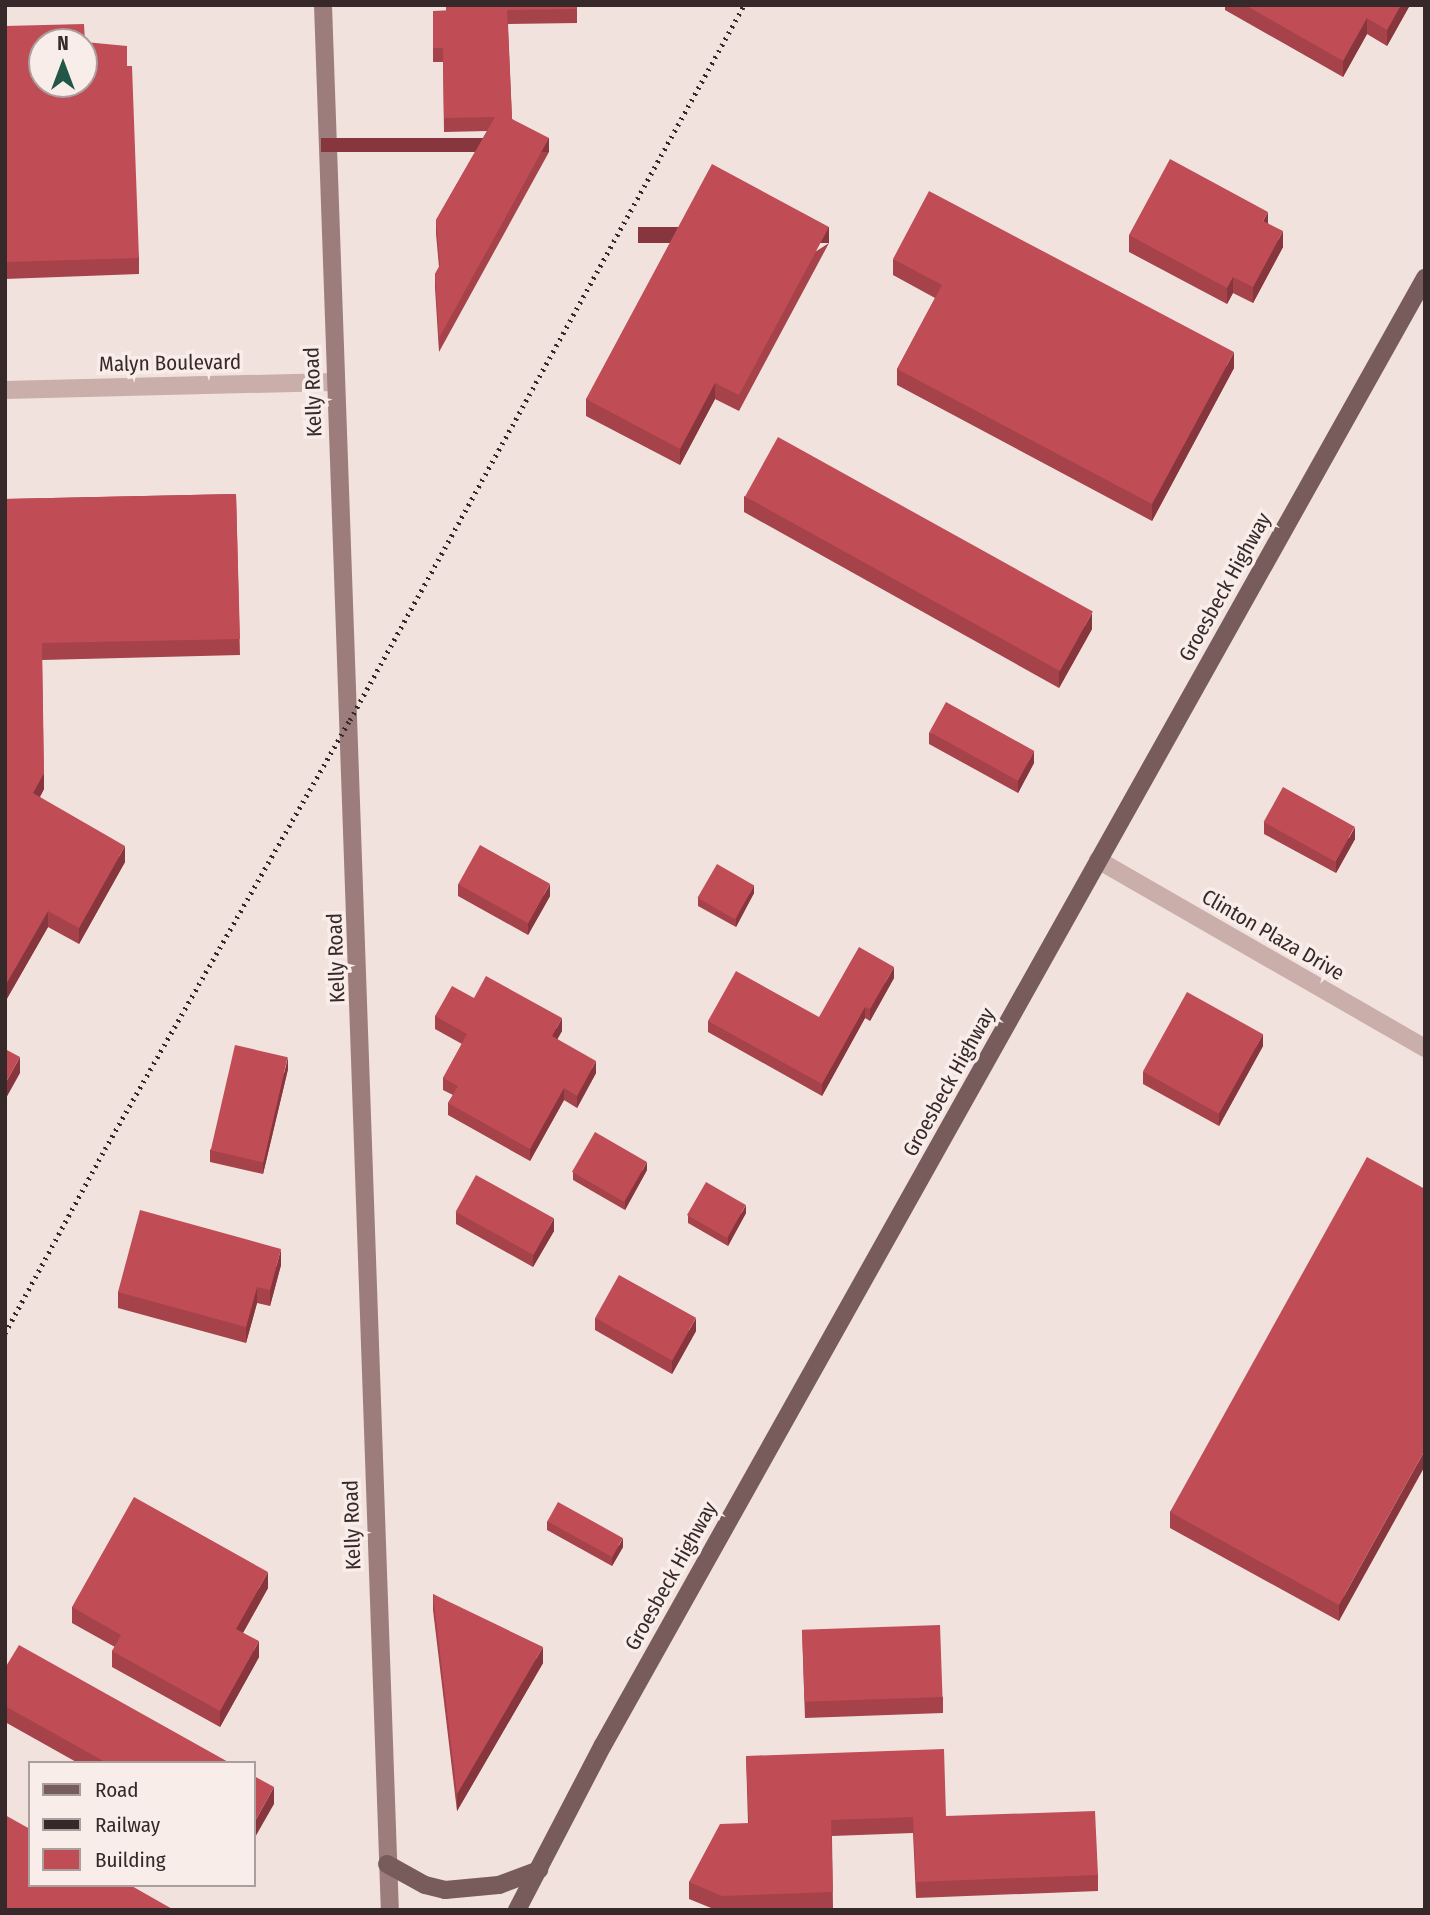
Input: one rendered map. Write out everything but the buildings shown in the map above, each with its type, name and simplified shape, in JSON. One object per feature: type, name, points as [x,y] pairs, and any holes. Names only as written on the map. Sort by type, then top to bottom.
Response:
[{"type":"main road","name":"Groesbeck Highway","points":[[517,1910],[603,1745],[1425,278]]},
{"type":"main road","points":[[387,1864],[425,1885],[445,1890],[499,1885],[539,1870]]},
{"type":"street","name":"Kelly Road","points":[[323,5],[390,1910]]},
{"type":"street","name":"Malyn Boulevard","points":[[5,390],[335,382]]},
{"type":"street","name":"Clinton Plaza Drive","points":[[1098,860],[1425,1048]]},
{"type":"railway","points":[[5,1333],[105,1149],[350,720],[744,5]]}]
